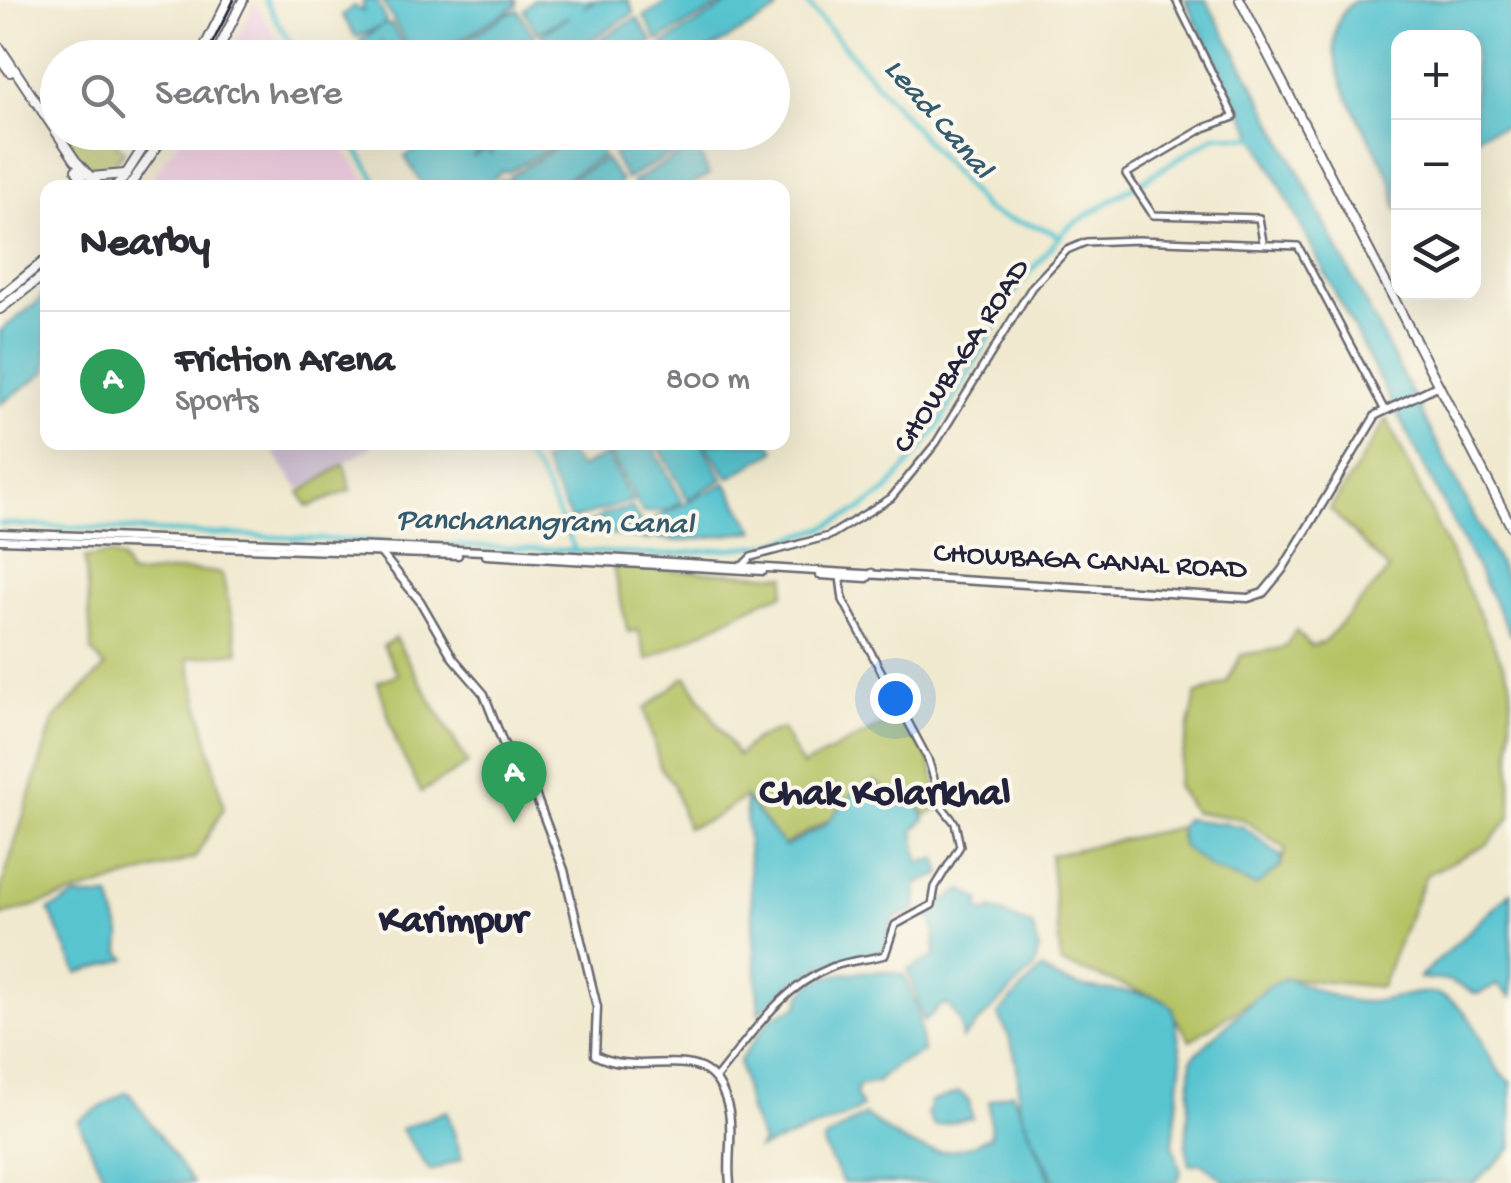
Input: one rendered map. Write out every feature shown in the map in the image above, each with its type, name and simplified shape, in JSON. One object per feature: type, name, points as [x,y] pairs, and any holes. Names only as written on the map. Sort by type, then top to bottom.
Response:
[{"type":"main road","points":[[207,40],[228,0]]},
{"type":"main road","points":[[223,40],[243,0]]},
{"type":"main road","points":[[1240,0],[1511,526]]},
{"type":"main road","points":[[0,48],[40,107]]},
{"type":"main road","points":[[0,58],[40,117]]},
{"type":"main road","points":[[62,150],[83,180]]},
{"type":"main road","points":[[69,150],[92,180]]},
{"type":"main road","points":[[120,180],[141,150]]},
{"type":"main road","points":[[134,180],[155,150]]},
{"type":"main road","points":[[87,176],[104,180],[125,174]]},
{"type":"main road","points":[[0,298],[40,265]]},
{"type":"main road","points":[[0,308],[40,278]]},
{"type":"main road","points":[[1388,407],[1438,385]]},
{"type":"main road","name":"CHOWBAGA CANAL ROAD","points":[[840,574],[1192,596],[1258,596],[1282,570],[1351,451],[1388,407]]},
{"type":"main road","points":[[0,536],[489,555],[840,574]]},
{"type":"main road","points":[[380,551],[420,600],[448,651],[484,694],[503,744],[534,791],[564,870],[597,1007],[595,1055],[653,1066],[696,1063],[714,1078],[730,1117],[730,1183]]},
{"type":"street","points":[[1176,0],[1234,117],[1151,157],[1127,172],[1129,178],[1156,216],[1259,218],[1263,242]]},
{"type":"street","name":"CHOWBAGA ROAD","points":[[740,568],[758,555],[828,536],[891,498],[929,454],[1032,287],[1066,250],[1100,241],[1294,244],[1302,250],[1388,407]]},
{"type":"street","points":[[714,1078],[768,1012],[800,984],[841,964],[885,955],[895,925],[932,905],[935,887],[948,872],[946,865],[960,846],[926,755],[843,600],[840,574]]},
{"type":"shaded area","points":[[254,4],[278,40],[237,40]]},
{"type":"shaded area","points":[[172,150],[344,150],[366,180],[150,180]]},
{"type":"shaded area","points":[[272,450],[366,450],[300,490]]},
{"type":"green space","points":[[73,150],[124,152],[105,173],[89,171]]},
{"type":"green space","points":[[1387,419],[1511,681],[1511,817],[1488,844],[1426,875],[1381,987],[1286,978],[1191,1040],[1162,999],[1061,963],[1050,855],[1180,827],[1180,839],[1280,867],[1286,849],[1243,819],[1194,812],[1176,786],[1196,695],[1227,682],[1241,655],[1284,648],[1296,631],[1311,646],[1324,642],[1389,570],[1330,509]]},
{"type":"green space","points":[[344,464],[351,490],[308,507],[300,493]]},
{"type":"green space","points":[[110,554],[122,560],[130,575],[186,571],[222,574],[239,652],[188,658],[224,808],[195,858],[0,916],[0,891],[54,719],[105,667],[92,652],[85,558]]},
{"type":"green space","points":[[613,567],[786,576],[784,594],[647,660],[638,630],[628,632]]},
{"type":"green space","points":[[395,638],[468,764],[421,792],[397,744],[378,682],[398,674],[383,646]]},
{"type":"green space","points":[[686,676],[738,756],[755,739],[782,729],[802,766],[899,717],[929,758],[942,807],[926,815],[916,798],[888,790],[874,781],[844,800],[832,818],[782,846],[745,797],[712,819],[687,828],[673,784],[660,767],[645,709]]},
{"type":"water","points":[[363,0],[377,1],[386,20],[383,25],[391,24],[401,40],[361,40],[380,27],[356,37],[342,15],[354,6],[363,12]]},
{"type":"water","points":[[382,0],[516,0],[517,5],[459,40],[405,40]]},
{"type":"water","points":[[533,0],[594,0],[583,8],[598,0],[628,0],[634,13],[590,40],[544,40],[541,35],[569,16],[537,33],[524,10]]},
{"type":"water","points":[[671,0],[730,0],[660,40],[644,16]]},
{"type":"water","points":[[735,0],[772,0],[777,11],[726,40],[670,40]]},
{"type":"water","points":[[1185,0],[1206,0],[1263,102],[1511,588],[1511,635]]},
{"type":"water","points":[[1355,0],[1511,0],[1507,126],[1481,133],[1481,30],[1391,30],[1391,181],[1345,90],[1334,41],[1339,19]]},
{"type":"water","points":[[518,10],[536,40],[465,40]]},
{"type":"water","points":[[637,18],[652,40],[599,40]]},
{"type":"water","points":[[416,150],[480,150],[472,157],[484,150],[492,154],[492,150],[547,150],[491,180],[420,180],[405,157]]},
{"type":"water","points":[[552,150],[600,150],[603,156],[563,180],[509,177]]},
{"type":"water","points":[[621,150],[679,150],[626,179],[613,155]]},
{"type":"water","points":[[687,150],[698,150],[709,175],[699,180],[636,180]]},
{"type":"water","points":[[605,159],[620,180],[568,180]]},
{"type":"water","points":[[39,301],[40,376],[0,404],[0,331]]},
{"type":"water","points":[[566,450],[579,468],[607,455],[632,501],[571,520],[542,462]]},
{"type":"water","points":[[608,450],[655,450],[682,501],[669,510],[643,513]]},
{"type":"water","points":[[661,450],[706,450],[723,479],[688,499]]},
{"type":"water","points":[[710,450],[774,450],[775,451],[729,478]]},
{"type":"water","points":[[726,483],[755,531],[681,541],[656,538],[652,523],[658,517]]},
{"type":"water","points":[[632,507],[650,540],[582,529],[603,515]]},
{"type":"water","points":[[874,784],[885,792],[916,799],[925,819],[914,830],[919,862],[937,859],[942,874],[917,884],[916,910],[893,919],[883,950],[824,965],[787,987],[759,1013],[745,798],[785,847],[825,825],[849,797]]},
{"type":"water","points":[[1185,819],[1242,826],[1281,856],[1280,867],[1256,886],[1211,869],[1182,846],[1180,827]]},
{"type":"water","points":[[963,890],[981,901],[978,909],[987,913],[992,909],[1032,926],[1039,948],[1034,968],[962,1039],[960,1022],[949,1005],[941,1005],[924,1022],[908,970],[935,956],[935,932],[928,911]]},
{"type":"water","points":[[1511,892],[1511,997],[1497,985],[1477,994],[1450,981],[1419,978]]},
{"type":"water","points":[[76,897],[110,897],[121,934],[120,953],[127,959],[78,973],[49,910]]},
{"type":"water","points":[[1042,969],[1076,985],[1147,995],[1173,1008],[1182,1058],[1173,1144],[1181,1173],[1176,1183],[1056,1183],[1022,1114],[1014,1054],[998,1014]]},
{"type":"water","points":[[884,971],[904,975],[917,1009],[923,1052],[896,1065],[877,1082],[858,1086],[856,1096],[862,1107],[850,1115],[758,1149],[762,1142],[749,1111],[739,1061],[772,1017],[799,1006],[810,985],[832,975]]},
{"type":"water","points":[[1286,978],[1351,1001],[1373,1002],[1430,993],[1452,1001],[1470,1020],[1501,1074],[1511,1082],[1511,1149],[1474,1183],[1227,1183],[1202,1163],[1190,1165],[1186,1146],[1192,1058],[1267,987]]},
{"type":"water","points":[[126,1092],[193,1183],[107,1183],[78,1121]]},
{"type":"water","points":[[959,1092],[969,1101],[972,1118],[934,1126],[927,1114],[931,1102]]},
{"type":"water","points":[[1012,1092],[1052,1183],[843,1183],[823,1145],[825,1139],[865,1115],[911,1145],[925,1150],[955,1150],[991,1136],[989,1101]]},
{"type":"water","points":[[447,1111],[462,1159],[430,1171],[401,1129]]},
{"type":"waterway","points":[[265,0],[288,40]]},
{"type":"waterway","name":"Lead Canal","points":[[804,0],[984,208],[1058,236]]},
{"type":"waterway","name":"Panchanangram Canal","points":[[0,524],[661,555],[768,545],[824,528],[888,490],[936,430],[1016,289],[1068,227],[1217,135],[1261,138]]},
{"type":"waterway","points":[[357,150],[376,180]]},
{"type":"waterway","points":[[521,450],[541,478],[574,548]]},
{"type":"railway","points":[[214,40],[234,0]]},
{"type":"place","name":"Friction Arena","points":[[514,823]]},
{"type":"district","name":"Chak Kolarkhal","points":[[885,795]]},
{"type":"district","name":"Karimpur","points":[[453,922]]}]
